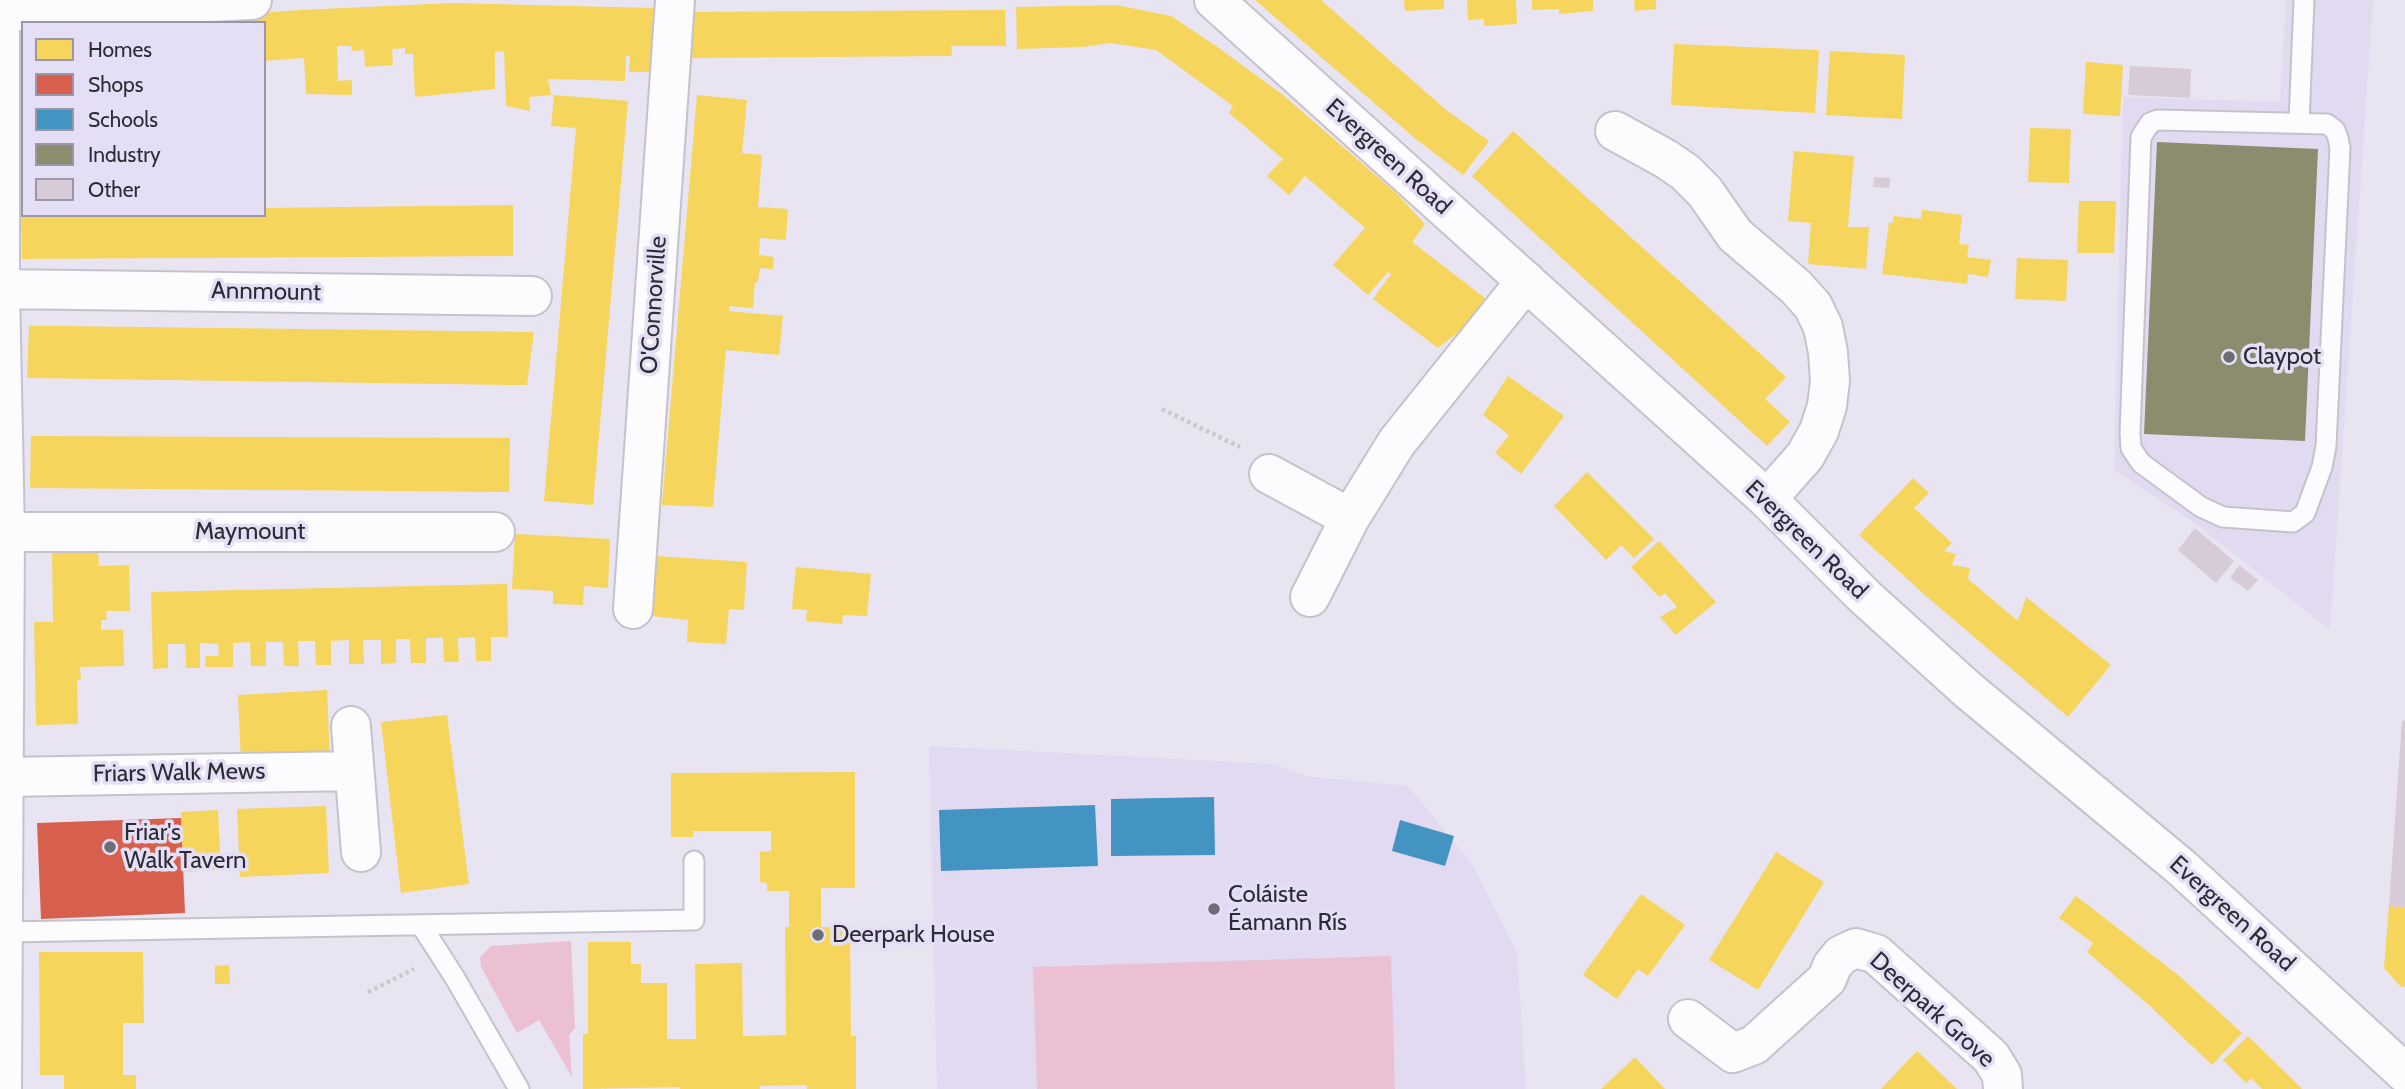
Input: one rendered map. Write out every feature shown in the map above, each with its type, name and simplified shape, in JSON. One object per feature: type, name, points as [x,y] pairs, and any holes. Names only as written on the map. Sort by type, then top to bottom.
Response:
[{"type":"street","points":[[0,12],[252,0]]},
{"type":"street","name":"O'Connorville","points":[[633,609],[675,0]]},
{"type":"street","name":"Evergreen Road","points":[[1214,0],[1767,499],[1865,597],[1968,690],[2182,869],[2405,1073]]},
{"type":"street","points":[[0,4],[0,289],[5,532],[2,1089]]},
{"type":"street","points":[[1615,131],[1685,172],[1705,192],[1735,235],[1796,287],[1813,306],[1823,327],[1830,381],[1827,406],[1819,431],[1805,456],[1767,499]]},
{"type":"street","points":[[1310,597],[1350,518],[1397,442],[1526,281]]},
{"type":"street","name":"Annmount","points":[[0,289],[532,296]]},
{"type":"street","points":[[1269,474],[1350,518]]},
{"type":"street","name":"Maymount","points":[[5,532],[495,532]]},
{"type":"street","points":[[351,726],[361,852]]},
{"type":"street","name":"Friars Walk Mews","points":[[3,754],[354,771]]},
{"type":"street","name":"Deerpark Grove","points":[[1688,1019],[1733,1052],[1754,1045],[1827,979],[1832,966],[1841,955],[1856,948],[1876,954],[1991,1057],[2002,1075],[2003,1089]]},
{"type":"lane","points":[[2299,123],[2304,0]]},
{"type":"lane","points":[[2158,120],[2299,123],[2327,124],[2335,130],[2340,148],[2326,446],[2322,467],[2305,513],[2293,522],[2223,517],[2201,507],[2141,463],[2131,448],[2141,138],[2150,122],[2158,120]]},
{"type":"lane","points":[[4,932],[694,919],[694,861]]},
{"type":"lane","points":[[421,925],[519,1089]]},
{"type":"path","points":[[1162,409],[1268,460],[1269,474]]},
{"type":"path","points":[[368,992],[440,955]]},
{"type":"shaded area","points":[[2286,0],[2373,0],[2330,630],[2195,523],[2114,470],[2123,97],[2280,102]]},
{"type":"shaded area","name":"Coláiste Éamann Rís","points":[[929,746],[1274,764],[1305,776],[1408,786],[1472,864],[1517,953],[1526,1089],[937,1089]]},
{"type":"shaded area","points":[[571,941],[575,1028],[569,1035],[572,1077],[539,1020],[517,1033],[481,967],[480,957],[491,946]]},
{"type":"shaded area","points":[[1391,956],[1395,1089],[1037,1089],[1033,967]]},
{"type":"building: Homes","points":[[1255,0],[1321,0],[1445,109],[1489,141],[1463,175],[1417,140]]},
{"type":"building: Homes","points":[[1404,0],[1444,0],[1444,9],[1405,11]]},
{"type":"building: Homes","points":[[1467,0],[1516,0],[1517,24],[1484,26],[1484,19],[1468,20]]},
{"type":"building: Homes","points":[[1532,0],[1593,0],[1593,11],[1559,14],[1559,9],[1532,10]]},
{"type":"building: Homes","points":[[1634,0],[1656,0],[1656,9],[1635,11]]},
{"type":"building: Homes","points":[[452,3],[654,8],[650,72],[629,72],[630,56],[626,56],[625,81],[548,79],[551,95],[529,97],[530,111],[506,106],[504,51],[495,52],[495,89],[415,97],[413,54],[405,54],[405,48],[392,49],[393,65],[365,67],[364,50],[352,51],[351,46],[337,46],[338,81],[352,80],[352,95],[306,94],[304,58],[266,61],[266,21],[148,21]]},
{"type":"building: Homes","points":[[1116,5],[1171,16],[1216,46],[1283,95],[1396,193],[1425,224],[1412,242],[1485,298],[1466,326],[1438,348],[1373,299],[1391,274],[1388,272],[1368,295],[1333,265],[1365,228],[1305,176],[1289,195],[1267,176],[1283,159],[1229,113],[1233,106],[1156,50],[1111,43],[1082,47],[1017,49],[1016,7]]},
{"type":"building: Homes","points":[[1005,10],[1006,46],[951,46],[952,56],[691,58],[691,12]]},
{"type":"building: Homes","points":[[1674,44],[1819,50],[1815,113],[1671,105]]},
{"type":"building: Homes","points":[[1830,51],[1905,55],[1902,119],[1826,115]]},
{"type":"building: Homes","points":[[2086,62],[2123,65],[2120,116],[2083,114]]},
{"type":"building: Homes","points":[[554,95],[628,101],[593,505],[544,501],[576,128],[551,126]]},
{"type":"building: Homes","points":[[697,95],[747,100],[742,153],[762,155],[758,207],[788,209],[786,240],[760,238],[759,255],[774,257],[773,269],[760,268],[758,282],[755,282],[753,308],[729,306],[729,311],[783,316],[779,355],[726,350],[713,507],[662,505]]},
{"type":"building: Homes","points":[[2030,128],[2071,129],[2069,183],[2028,182]]},
{"type":"building: Homes","points":[[1513,131],[1786,377],[1765,399],[1790,422],[1767,446],[1472,176]]},
{"type":"building: Homes","points":[[1794,151],[1854,156],[1848,227],[1869,227],[1866,269],[1808,264],[1811,223],[1788,221]]},
{"type":"building: Homes","points":[[2079,201],[2116,201],[2114,253],[2077,253]]},
{"type":"building: Homes","points":[[513,205],[513,256],[22,259],[21,217],[266,217],[266,208]]},
{"type":"building: Homes","points":[[1922,210],[1962,215],[1959,244],[1969,245],[1967,257],[1991,260],[1988,277],[1968,274],[1967,284],[1882,274],[1889,222],[1893,223],[1894,216],[1921,219]]},
{"type":"building: Homes","points":[[2017,258],[2068,260],[2066,301],[2015,299]]},
{"type":"building: Homes","points":[[29,326],[534,332],[527,385],[514,385],[27,378]]},
{"type":"building: Homes","points":[[1508,376],[1564,416],[1521,474],[1495,453],[1509,435],[1483,415]]},
{"type":"building: Homes","points":[[31,436],[510,438],[509,492],[30,488]]},
{"type":"building: Homes","points":[[1587,472],[1654,539],[1634,558],[1621,545],[1606,560],[1554,506]]},
{"type":"building: Homes","points":[[1913,478],[1929,493],[1914,508],[1952,543],[1944,551],[1956,554],[1952,565],[1970,568],[1968,579],[2018,621],[2026,597],[2111,665],[2068,717],[1859,535]]},
{"type":"building: Homes","points":[[515,534],[610,539],[608,588],[584,586],[583,605],[553,604],[553,591],[512,589]]},
{"type":"building: Homes","points":[[1659,541],[1716,602],[1676,635],[1660,617],[1677,607],[1665,593],[1659,597],[1631,567]]},
{"type":"building: Homes","points":[[52,551],[98,551],[99,566],[129,565],[130,611],[106,611],[107,620],[101,620],[101,630],[123,630],[124,666],[80,667],[81,680],[77,680],[78,724],[36,725],[34,622],[53,622]]},
{"type":"building: Homes","points":[[656,556],[747,562],[744,610],[729,609],[726,644],[687,642],[688,620],[652,616]]},
{"type":"building: Homes","points":[[796,567],[871,574],[867,616],[843,615],[842,624],[806,621],[807,610],[792,609]]},
{"type":"building: Homes","points":[[507,584],[508,637],[491,637],[491,661],[476,661],[475,637],[458,638],[459,662],[444,662],[443,638],[426,638],[426,663],[411,663],[410,639],[396,639],[396,663],[381,664],[381,640],[363,640],[364,664],[349,664],[349,640],[331,641],[331,665],[316,665],[315,641],[298,641],[299,666],[284,666],[283,642],[266,642],[266,666],[251,666],[250,642],[233,643],[233,667],[205,667],[206,656],[219,656],[218,644],[200,643],[200,668],[186,668],[185,644],[168,644],[168,668],[153,669],[151,592]]},
{"type":"building: Homes","points":[[327,690],[330,758],[241,761],[238,695]]},
{"type":"building: Homes","points":[[447,715],[469,884],[401,893],[381,722]]},
{"type":"building: Homes","name":"Deerpark House","points":[[855,772],[855,888],[821,888],[821,927],[850,928],[851,1036],[856,1036],[856,1089],[807,1089],[807,1085],[760,1086],[760,1089],[583,1089],[583,1034],[588,1034],[588,942],[631,942],[631,964],[641,964],[641,983],[667,983],[667,1039],[696,1039],[695,964],[742,963],[743,1036],[786,1035],[785,927],[789,927],[789,891],[767,891],[767,883],[760,882],[760,852],[771,851],[771,831],[693,831],[693,837],[671,837],[671,773]]},
{"type":"building: Homes","points":[[326,806],[329,873],[240,877],[237,809]]},
{"type":"building: Homes","points":[[218,810],[221,870],[183,872],[181,812]]},
{"type":"building: Homes","points":[[1776,852],[1824,882],[1758,990],[1709,960]]},
{"type":"building: Homes","points":[[1641,894],[1685,925],[1648,976],[1638,969],[1617,999],[1583,975]]},
{"type":"building: Homes","points":[[2076,896],[2178,975],[2242,1033],[2212,1065],[2150,1006],[2087,952],[2093,943],[2059,918]]},
{"type":"building: Homes","points":[[2389,906],[2405,907],[2405,987],[2400,986],[2384,968]]},
{"type":"building: Homes","points":[[39,952],[143,952],[144,1023],[123,1023],[123,1075],[136,1075],[136,1089],[64,1089],[64,1075],[40,1075]]},
{"type":"building: Homes","points":[[229,965],[230,984],[215,984],[215,966]]},
{"type":"building: Homes","points":[[2248,1036],[2302,1089],[2262,1089],[2251,1078],[2246,1083],[2223,1060]]},
{"type":"building: Homes","points":[[1917,1051],[1957,1089],[1881,1089]]},
{"type":"building: Homes","points":[[1635,1057],[1665,1089],[1601,1089]]},
{"type":"building: Shops","name":"Friar's Walk Tavern","points":[[181,818],[185,913],[41,919],[37,823]]},
{"type":"building: Schools","points":[[1214,797],[1215,855],[1111,856],[1111,799]]},
{"type":"building: Schools","points":[[1095,805],[1098,866],[941,871],[939,810]]},
{"type":"building: Schools","points":[[1400,820],[1454,836],[1445,866],[1392,851]]},
{"type":"building: Industry","points":[[2157,142],[2318,149],[2305,441],[2144,434]]},
{"type":"building: Other","points":[[2130,66],[2191,69],[2190,98],[2128,95]]},
{"type":"building: Other","points":[[1874,177],[1890,178],[1889,188],[1873,187]]},
{"type":"building: Other","points":[[2195,528],[2234,561],[2216,583],[2178,550]]},
{"type":"building: Other","points":[[2239,565],[2258,580],[2248,591],[2230,578]]},
{"type":"building: Other","points":[[2402,720],[2405,721],[2405,907],[2389,906]]},
{"type":"place","name":"Claypot","points":[[2229,357]]},
{"type":"place","name":"Friar's Walk Tavern","points":[[110,847]]},
{"type":"place","name":"Coláiste Éamann Rís","points":[[1214,909]]},
{"type":"place","name":"Deerpark House","points":[[818,935]]}]
